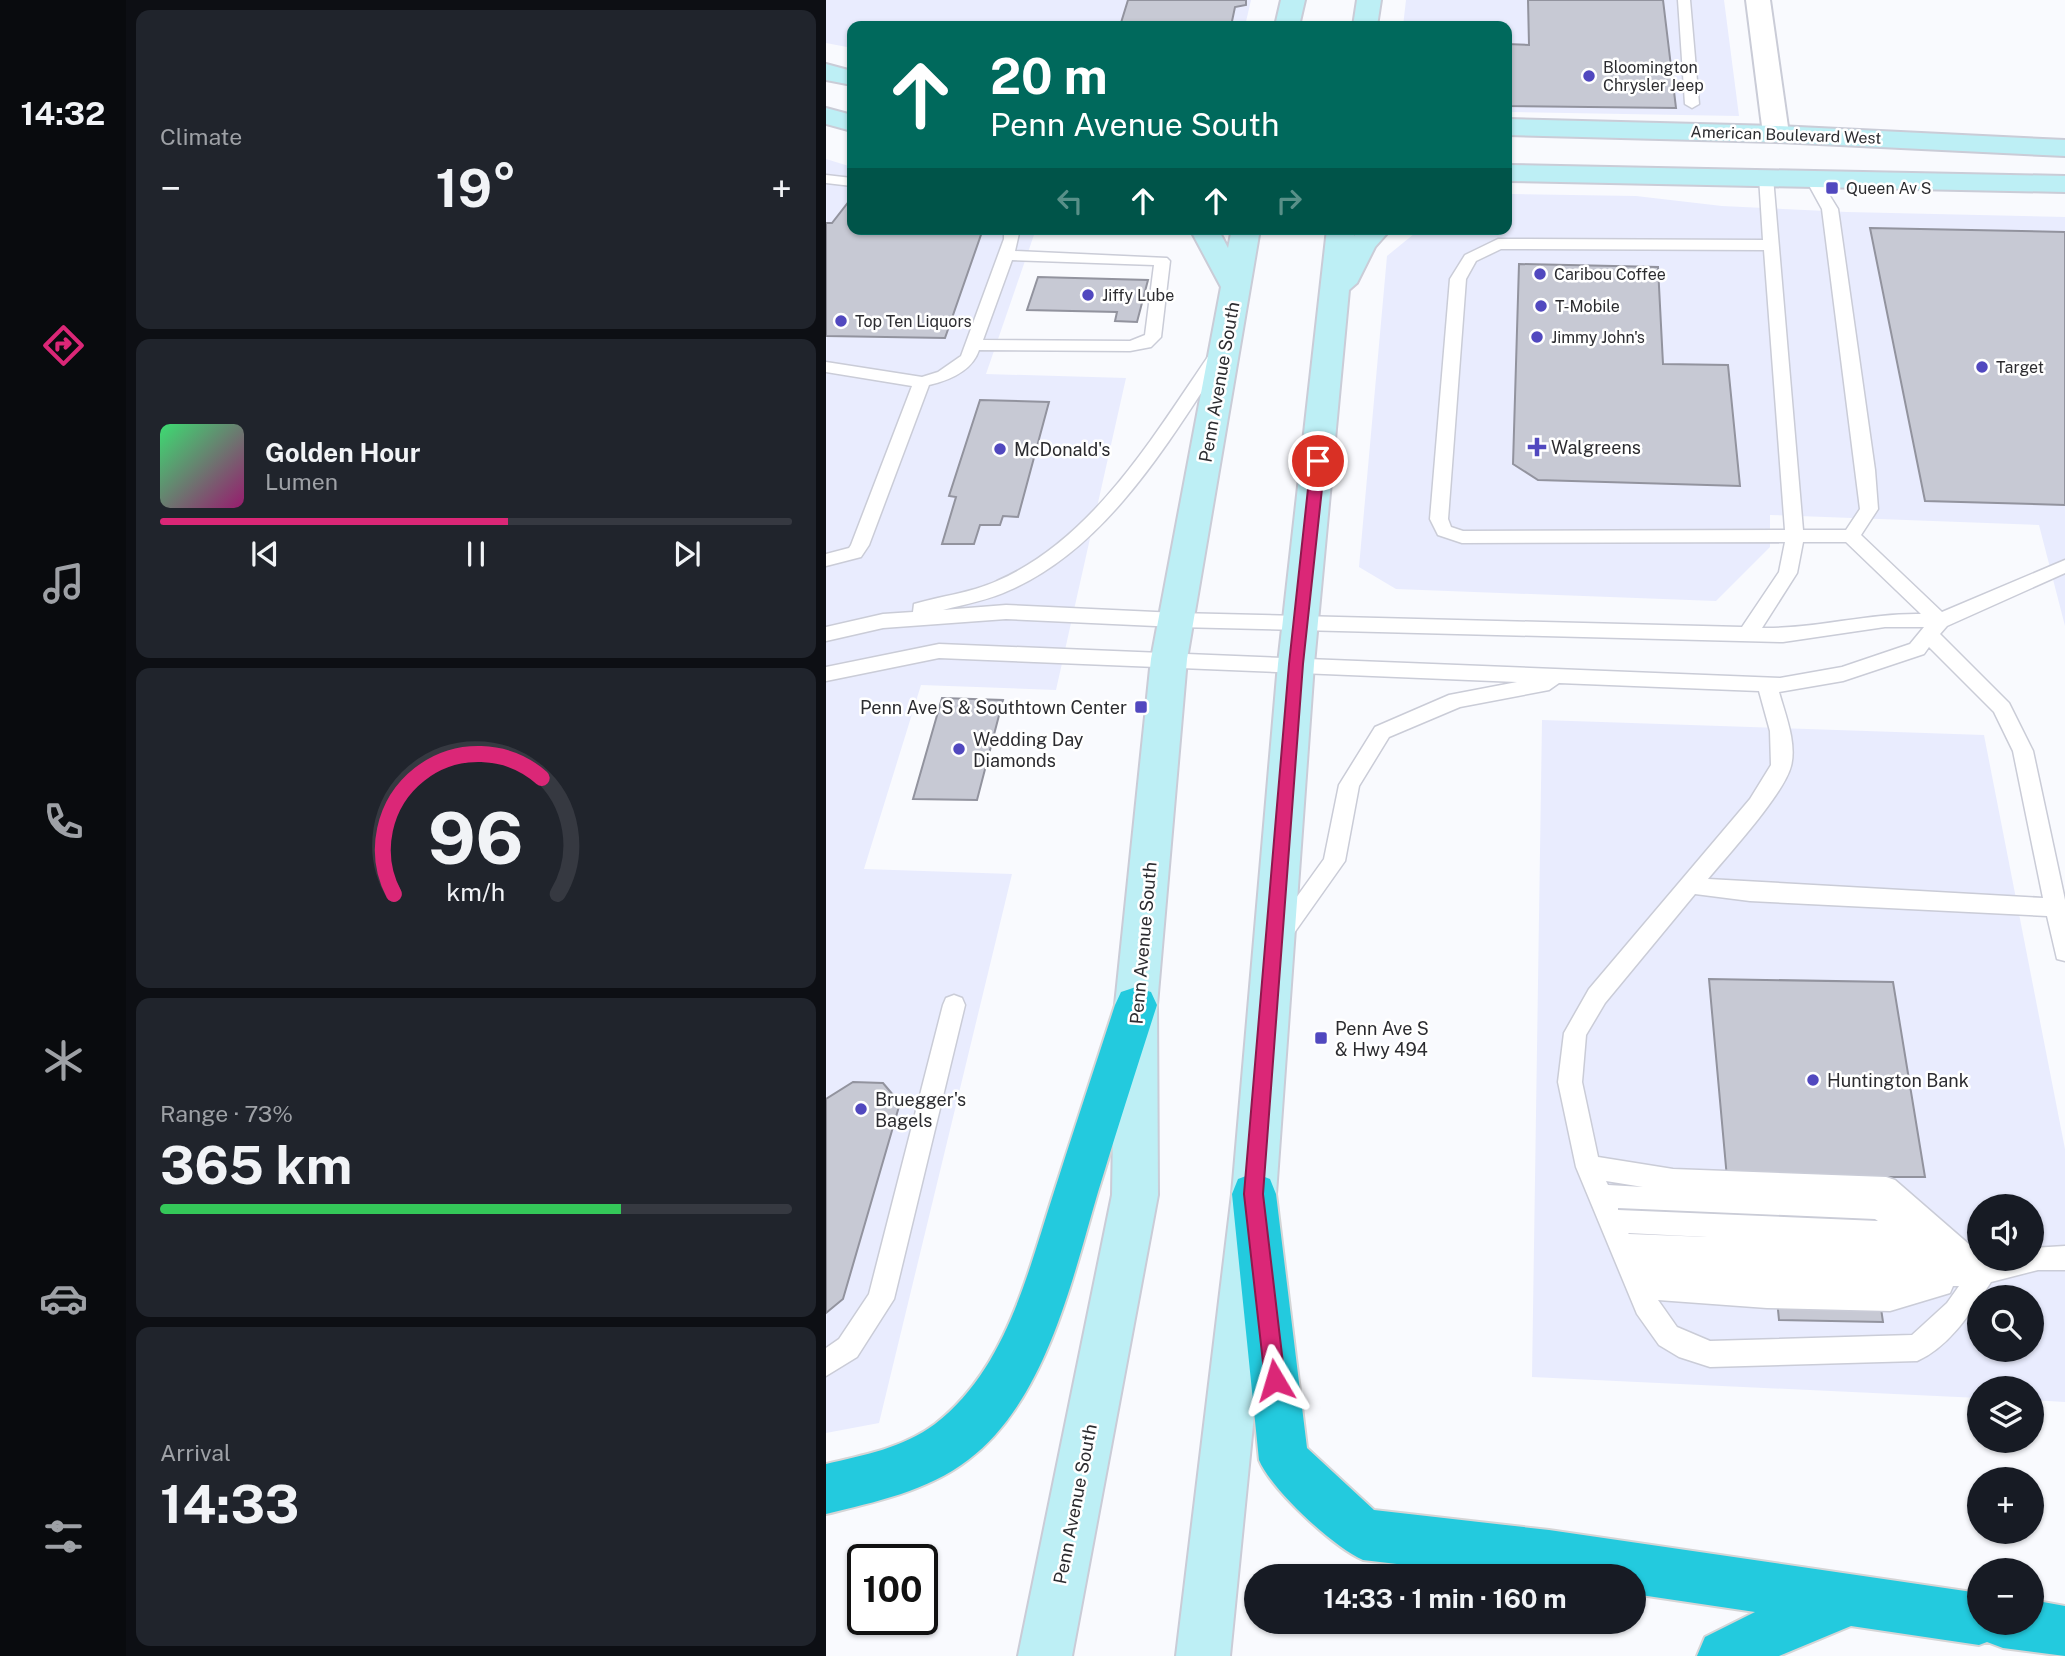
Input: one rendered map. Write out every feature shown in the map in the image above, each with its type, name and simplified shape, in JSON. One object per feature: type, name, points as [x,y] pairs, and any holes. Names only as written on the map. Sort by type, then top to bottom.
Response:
[{"type":"highway","points":[[826,1489],[901,1471],[953,1441],[985,1408],[1016,1361],[1042,1299],[1136,1005]]},
{"type":"highway","points":[[1254,1194],[1284,1460],[1363,1534],[1549,1556],[1967,1617]]},
{"type":"highway","points":[[1724,1656],[1777,1629],[1853,1600]]},
{"type":"highway","points":[[2044,1629],[2065,1632]]},
{"type":"main road","points":[[1288,21],[1293,0]]},
{"type":"main road","points":[[1366,21],[1369,0]]},
{"type":"main road","points":[[826,72],[847,77]]},
{"type":"main road","points":[[826,116],[847,122]]},
{"type":"main road","name":"American Boulevard West","points":[[1512,127],[1776,134],[2065,148]]},
{"type":"main road","points":[[1512,173],[2065,184]]},
{"type":"main road","points":[[1207,235],[1236,286]]},
{"type":"main road","name":"Penn Avenue South","points":[[1047,1646],[1135,1195],[1136,1005],[1169,659],[1245,235]]},
{"type":"main road","points":[[1203,1653],[1254,1194],[1296,664],[1303,622],[1341,235]]},
{"type":"main road","points":[[1334,301],[1363,243],[1371,235]]},
{"type":"street","points":[[1759,0],[1776,134]]},
{"type":"lane","points":[[1684,0],[1692,104]]},
{"type":"lane","points":[[1748,633],[1788,573],[1795,537],[1766,177]]},
{"type":"lane","points":[[1812,178],[1830,209],[1866,470],[1869,509],[1851,536]]},
{"type":"lane","points":[[826,179],[847,181]]},
{"type":"lane","points":[[826,367],[922,382],[944,376],[968,359],[1006,255],[1011,235]]},
{"type":"lane","points":[[1770,245],[1498,244],[1470,258],[1458,279],[1439,519],[1444,531],[1462,537],[1851,536],[2002,708],[2023,751],[2065,952]]},
{"type":"lane","points":[[974,345],[1130,346],[1145,343],[1153,337],[1162,261],[1006,255]]},
{"type":"lane","points":[[826,634],[883,621],[1012,582],[1067,543],[1125,486],[1225,344]]},
{"type":"lane","points":[[826,560],[855,553],[860,545],[922,382]]},
{"type":"lane","points":[[826,674],[939,651],[1780,685],[1843,674],[1917,649],[1934,628],[2065,566]]},
{"type":"lane","points":[[883,621],[1006,612],[1177,620],[1783,635],[1885,620],[1934,628]]},
{"type":"lane","points":[[1273,944],[1335,861],[1349,785],[1382,732],[1456,701],[1585,676]]},
{"type":"lane","points":[[1767,684],[1780,730],[1781,766],[1757,805],[1597,996],[1575,1033],[1570,1082],[1588,1167],[1646,1305],[1668,1336],[1688,1348],[1710,1354],[1917,1348],[1956,1312],[1983,1272]]},
{"type":"lane","points":[[1688,885],[1750,892],[2056,908]]},
{"type":"lane","points":[[826,1363],[848,1348],[881,1299],[954,1005]]},
{"type":"lane","points":[[1588,1167],[1673,1180],[1886,1188],[1983,1272]]},
{"type":"lane","points":[[1600,1196],[1879,1208],[1983,1272]]},
{"type":"lane","points":[[1611,1221],[1887,1233],[1983,1272]]},
{"type":"lane","points":[[1621,1246],[1888,1254],[1983,1272]]},
{"type":"lane","points":[[1634,1278],[1767,1296],[1890,1299],[2038,1258],[2065,1258]]},
{"type":"shaded area","points":[[826,0],[1251,0],[1246,21],[847,21],[847,47],[826,43]]},
{"type":"shaded area","points":[[1406,0],[1724,0],[1739,116],[1512,112],[1512,21],[1404,21]]},
{"type":"shaded area","points":[[826,159],[847,165],[847,235],[1034,235],[986,374],[1126,378],[1056,690],[921,685],[864,869],[1012,874],[879,1423],[826,1433]]},
{"type":"shaded area","points":[[1512,194],[1636,196],[1722,206],[1847,212],[2065,217],[2065,626],[2039,525],[1770,515],[1770,547],[1716,601],[1396,589],[1359,567],[1387,256],[1413,235],[1512,235]]},
{"type":"shaded area","points":[[1542,720],[1984,735],[2065,1149],[2065,1402],[2044,1401],[2044,1376],[1967,1376],[1967,1397],[1532,1377]]},
{"type":"building","points":[[1128,0],[1246,0],[1246,5],[1235,7],[1232,21],[1122,21]]},
{"type":"building","name":"Bloomington Chrysler Jeep","points":[[1528,0],[1663,0],[1676,108],[1512,106],[1512,44],[1529,45]]},
{"type":"building","points":[[847,204],[847,235],[981,235],[945,338],[826,336],[826,223],[832,223]]},
{"type":"building","name":"Target","points":[[1870,228],[2065,232],[2065,505],[1925,501]]},
{"type":"building","points":[[1519,264],[1658,267],[1663,364],[1728,365],[1740,486],[1538,480],[1513,464]]},
{"type":"building","name":"Jiffy Lube","points":[[1038,277],[1148,280],[1137,322],[1115,321],[1117,312],[1027,310]]},
{"type":"building","name":"McDonald's","points":[[980,400],[1049,402],[1018,517],[1003,516],[1000,525],[980,525],[974,544],[942,544],[956,497],[949,496]]},
{"type":"building","name":"Wedding Day Diamonds","points":[[942,698],[1003,700],[977,800],[913,799]]},
{"type":"building","name":"Huntington Bank","points":[[1709,979],[1893,982],[1925,1177],[1862,1177],[1883,1322],[1779,1320],[1765,1179],[1727,1178]]},
{"type":"building","points":[[853,1082],[883,1083],[900,1103],[843,1299],[826,1313],[826,1099]]},
{"type":"place","name":"Bloomington Chrysler Jeep","points":[[1589,76]]},
{"type":"place","name":"Queen Av S","points":[[1832,188]]},
{"type":"place","name":"Caribou Coffee","points":[[1540,274]]},
{"type":"place","name":"Jiffy Lube","points":[[1088,295]]},
{"type":"place","name":"T-Mobile","points":[[1541,306]]},
{"type":"place","name":"Top Ten Liquors","points":[[841,321]]},
{"type":"place","name":"Jimmy John's","points":[[1537,337]]},
{"type":"place","name":"Target","points":[[1982,367]]},
{"type":"place","name":"Walgreens","points":[[1537,447]]},
{"type":"place","name":"McDonald's","points":[[1000,449]]},
{"type":"place","name":"Penn Ave S & Southtown Center","points":[[1141,707]]},
{"type":"place","name":"Wedding Day Diamonds","points":[[959,749]]},
{"type":"place","name":"Penn Ave S & Hwy 494","points":[[1321,1038]]},
{"type":"place","name":"Huntington Bank","points":[[1813,1080]]},
{"type":"place","name":"Bruegger's Bagels","points":[[861,1109]]},
{"type":"route","points":[[1275,1380],[1254,1194],[1296,664],[1303,622],[1318,461]]}]
